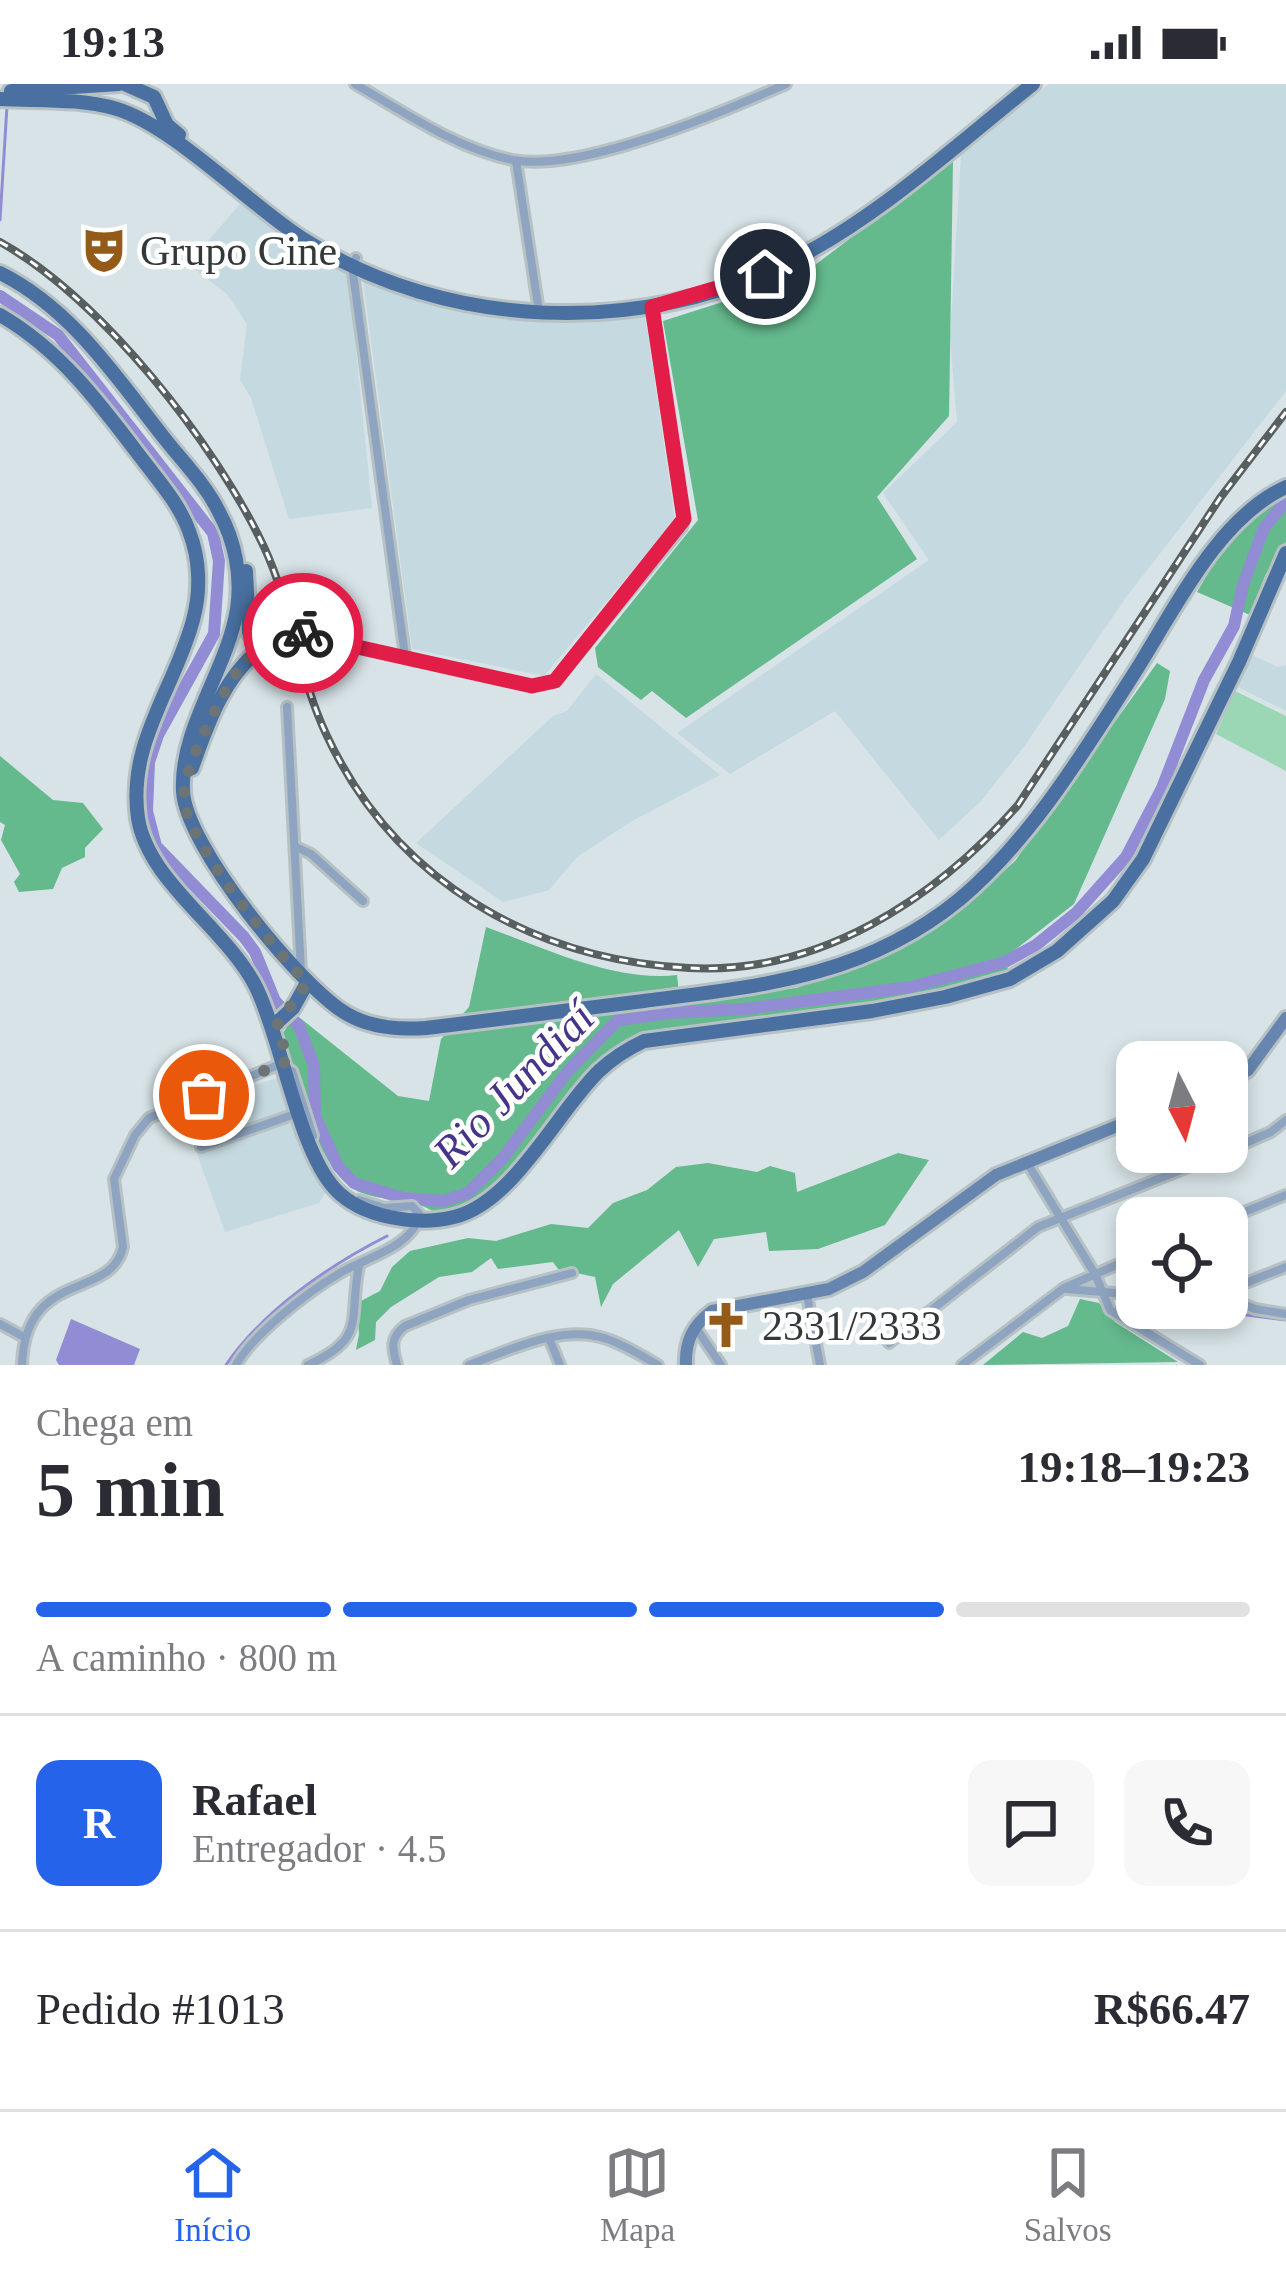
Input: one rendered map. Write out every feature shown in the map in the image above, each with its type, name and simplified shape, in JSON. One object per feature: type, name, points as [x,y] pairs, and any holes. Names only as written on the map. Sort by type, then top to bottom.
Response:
[{"type":"main road","points":[[120,110],[122,84]]},
{"type":"main road","points":[[0,95],[122,84],[154,96],[174,131],[253,194],[354,262],[445,290],[538,305],[651,298],[766,265],[869,203],[1021,84]]},
{"type":"main road","points":[[0,95],[120,110],[146,122],[304,240],[442,298],[572,313],[652,307],[725,288],[795,260],[874,208],[1033,84]]},
{"type":"main road","points":[[146,122],[154,96]]},
{"type":"main road","points":[[0,273],[45,301],[86,340],[230,524],[245,567],[249,632],[272,642]]},
{"type":"main road","points":[[0,315],[42,343],[75,376],[166,490],[191,534],[198,574],[194,616],[141,749],[138,818],[152,858],[229,946],[276,1025],[314,1155],[334,1188],[399,1224],[416,1226],[452,1217],[486,1201],[595,1074],[617,1054],[644,1041],[945,998],[1010,979],[1057,951],[1113,901],[1143,860],[1286,553]]},
{"type":"main road","points":[[220,513],[238,568],[238,603],[189,749],[183,796],[202,846],[304,981],[368,1024],[426,1028],[779,983],[874,953],[958,901],[1011,849],[1096,733],[1218,543],[1254,504],[1286,487]]},
{"type":"main road","points":[[183,796],[203,734],[232,677],[244,660],[272,642]]},
{"type":"main road","points":[[276,1025],[298,1000],[304,981]]},
{"type":"main road","points":[[1248,1070],[1282,1034],[1286,1018]]},
{"type":"main road","points":[[686,1365],[686,1346],[695,1327],[720,1308],[807,1295],[863,1271],[996,1175],[1116,1126]]},
{"type":"street","points":[[356,84],[452,138],[516,161],[568,159],[602,150],[786,84]]},
{"type":"street","points":[[377,84],[382,99]]},
{"type":"street","points":[[516,161],[538,305]]},
{"type":"street","points":[[354,262],[405,656]]},
{"type":"street","points":[[272,642],[313,631],[330,639],[532,686],[550,684],[682,527],[683,495],[652,307]]},
{"type":"street","points":[[287,707],[304,981]]},
{"type":"street","points":[[296,847],[311,854],[363,901]]},
{"type":"street","points":[[22,1365],[24,1337],[44,1304],[110,1269],[121,1258],[114,1179],[135,1135],[149,1118],[286,1062]]},
{"type":"street","points":[[201,1147],[302,1112],[340,1187],[356,1199],[384,1208],[418,1210],[416,1226],[393,1247],[337,1275],[275,1320],[250,1341],[236,1365]]},
{"type":"street","points":[[1248,1142],[1286,1120]]},
{"type":"street","points":[[1026,1160],[1095,1274],[1109,1310],[1200,1365]]},
{"type":"street","points":[[889,1343],[1009,1246],[1059,1216],[1171,1173]]},
{"type":"street","points":[[1248,1211],[1286,1195]]},
{"type":"street","points":[[393,1247],[399,1224]]},
{"type":"street","points":[[308,1365],[334,1353],[353,1330],[359,1264]]},
{"type":"street","points":[[962,1365],[1064,1288],[1116,1265]]},
{"type":"street","points":[[1248,1282],[1286,1267]]},
{"type":"street","points":[[398,1365],[392,1343],[405,1326],[470,1300],[572,1273]]},
{"type":"street","points":[[1064,1288],[1116,1292]]},
{"type":"street","points":[[807,1295],[820,1365]]},
{"type":"street","points":[[1248,1306],[1286,1314]]},
{"type":"street","points":[[0,1324],[24,1337]]},
{"type":"street","points":[[695,1327],[721,1365]]},
{"type":"street","points":[[469,1365],[549,1338],[607,1338],[658,1365]]},
{"type":"street","points":[[549,1338],[560,1365]]},
{"type":"shaded area","points":[[1049,84],[1286,84],[1286,391],[1127,596],[1023,748],[981,801],[939,840],[835,711],[730,774],[677,733],[929,560],[883,493],[957,422],[950,338],[961,155]]},
{"type":"shaded area","points":[[240,204],[348,270],[372,508],[289,519],[251,398],[240,380],[247,324],[227,294],[188,264]]},
{"type":"shaded area","points":[[363,281],[443,307],[519,320],[645,315],[675,520],[544,676],[412,649]]},
{"type":"shaded area","points":[[1252,655],[1278,667],[1286,665],[1286,711],[1238,687]]},
{"type":"shaded area","points":[[596,674],[720,775],[632,821],[577,857],[549,890],[503,902],[416,843],[553,716],[567,711]]},
{"type":"shaded area","points":[[277,1078],[326,1192],[319,1203],[225,1232],[181,1109]]},
{"type":"shaded area","points":[[71,1319],[140,1349],[134,1365],[59,1365],[56,1360]]},
{"type":"green space","points":[[953,160],[949,416],[877,497],[917,559],[686,718],[652,691],[641,700],[598,667],[595,648],[698,520],[663,321],[798,278]]},
{"type":"green space","points":[[1286,492],[1286,542],[1265,576],[1250,615],[1197,592],[1234,535]]},
{"type":"green space","points":[[1157,663],[1170,671],[1165,699],[1074,904],[1007,956],[1008,973],[869,1006],[639,1033],[591,1070],[503,1176],[469,1207],[436,1213],[362,1193],[346,1183],[321,1147],[283,1033],[295,1014],[398,1096],[429,1101],[441,1039],[469,1007],[486,927],[604,968],[677,975],[680,1002],[796,988],[879,959],[969,902],[1015,861]]},
{"type":"green space","points":[[1235,691],[1286,716],[1286,771],[1216,734]]},
{"type":"green space","points":[[0,756],[53,800],[83,803],[103,829],[85,848],[85,857],[62,868],[53,889],[19,892],[14,882],[20,874],[1,840],[5,825],[0,822]]},
{"type":"green space","points":[[898,1153],[929,1160],[885,1225],[818,1249],[769,1251],[766,1232],[714,1239],[698,1267],[679,1230],[613,1284],[601,1307],[595,1277],[558,1269],[553,1262],[498,1269],[491,1258],[472,1272],[439,1277],[391,1307],[376,1322],[375,1340],[356,1350],[357,1303],[380,1291],[392,1267],[410,1251],[468,1238],[496,1241],[551,1224],[588,1228],[613,1203],[647,1190],[676,1167],[708,1163],[757,1172],[770,1166],[795,1173],[797,1192]]},
{"type":"green space","points":[[1080,1299],[1099,1303],[1116,1329],[1126,1329],[1178,1362],[983,1365],[1023,1332],[1042,1338],[1068,1326]]},
{"type":"waterway","points":[[0,220],[7,106]]},
{"type":"waterway","name":"Rio Jundiaí","points":[[0,296],[58,335],[213,533],[219,561],[214,634],[158,735],[149,762],[147,811],[156,846],[244,937],[275,1001],[299,1026],[314,1066],[315,1116],[338,1166],[354,1183],[403,1198],[444,1201],[468,1193],[503,1158],[568,1071],[618,1020],[911,987],[1005,962],[1036,945],[1076,913],[1126,857],[1162,788],[1204,680],[1234,626],[1264,528],[1286,501]]},
{"type":"waterway","name":"Rio Jundiaí","points":[[436,1206],[444,1201]]},
{"type":"waterway","points":[[226,1365],[258,1326],[298,1292],[387,1236]]},
{"type":"waterway","points":[[1248,1315],[1286,1320]]},
{"type":"railway","points":[[0,242],[38,267],[115,336],[216,463],[274,570],[327,736],[356,787],[390,832],[430,871],[475,903],[576,949],[631,962],[689,968],[784,959],[872,924],[950,871],[1018,805],[1220,498],[1286,412]]},
{"type":"way so far","points":[[204,1095],[288,1061],[277,1025],[307,983],[202,846],[183,796],[203,734],[238,668],[269,643],[303,633]]},
{"type":"place","name":"Grupo Cine","points":[[104,250]]},
{"type":"place","name":"2331/2333","points":[[726,1325]]},
{"type":"route","points":[[303,633],[313,631],[344,644],[532,686],[555,681],[682,527],[683,495],[652,307],[765,274]]}]
